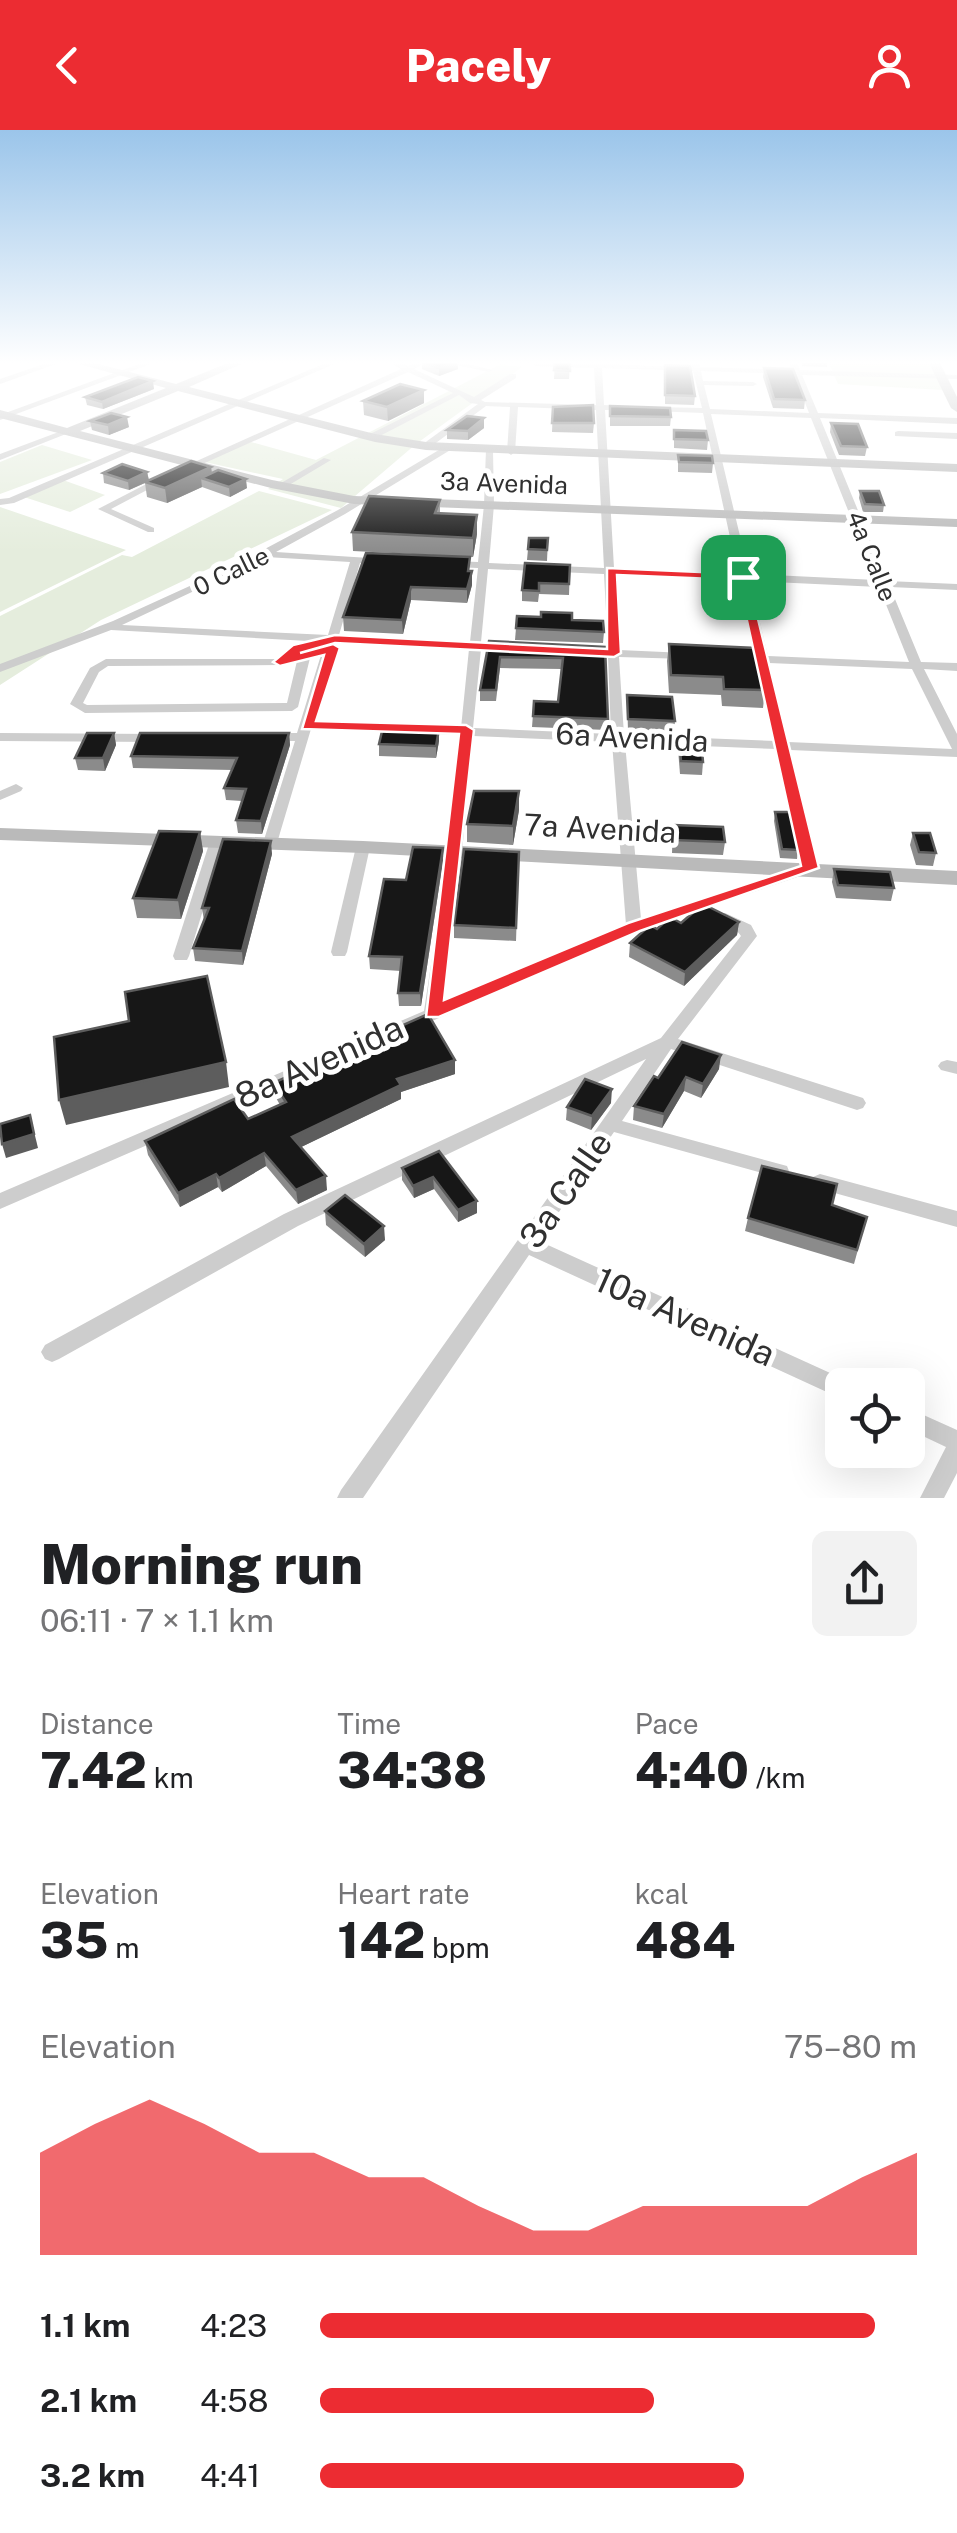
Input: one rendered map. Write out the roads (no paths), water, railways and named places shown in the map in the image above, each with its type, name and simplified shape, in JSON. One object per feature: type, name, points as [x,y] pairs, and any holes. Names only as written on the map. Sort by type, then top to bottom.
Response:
[{"type":"main road","name":"3a Avenida","points":[[38,425],[280,486],[366,500],[957,522]]},
{"type":"main road","points":[[67,432],[84,425]]},
{"type":"main road","points":[[324,425],[426,446],[489,451],[957,468]]},
{"type":"main road","name":"7a Avenida","points":[[0,834],[362,847],[957,878]]},
{"type":"street","points":[[6,501],[187,425]]},
{"type":"street","points":[[150,530],[102,513],[103,509],[283,425]]},
{"type":"street","points":[[371,437],[395,425]]},
{"type":"street","points":[[426,446],[455,425]]},
{"type":"street","points":[[511,452],[513,425]]},
{"type":"street","points":[[601,425],[618,738],[634,927]]},
{"type":"street","points":[[709,425],[810,868]]},
{"type":"street","name":"4a Calle","points":[[816,425],[916,665],[957,750]]},
{"type":"street","points":[[0,458],[67,432]]},
{"type":"street","points":[[898,434],[957,436]]},
{"type":"street","name":"0 Calle","points":[[0,668],[114,628],[267,554],[366,500],[449,448]]},
{"type":"street","points":[[432,1012],[455,852],[488,505],[489,451]]},
{"type":"street","points":[[280,486],[327,460]]},
{"type":"street","points":[[267,554],[391,561]]},
{"type":"street","points":[[270,843],[334,643],[356,560]]},
{"type":"street","points":[[444,564],[957,586]]},
{"type":"street","points":[[114,628],[334,643],[526,648]]},
{"type":"street","points":[[304,658],[292,706],[85,710],[76,704],[94,670],[106,664],[280,662],[304,658],[334,643]]},
{"type":"street","points":[[280,662],[298,648],[334,643]]},
{"type":"street","points":[[579,651],[693,656]]},
{"type":"street","points":[[747,658],[957,666]]},
{"type":"street","name":"6a Avenida","points":[[265,738],[305,731],[466,730],[957,750]]},
{"type":"street","points":[[0,737],[171,738]]},
{"type":"street","points":[[0,796],[16,788]]},
{"type":"street","points":[[182,956],[217,842]]},
{"type":"street","points":[[339,952],[362,847]]},
{"type":"street","name":"8a Avenida","points":[[0,1201],[634,927],[810,868]]},
{"type":"street","name":"3a Calle","points":[[349,1498],[612,1125],[666,1042],[749,932],[698,904]]},
{"type":"street","points":[[52,1352],[291,1220],[666,1042],[857,1103]]},
{"type":"street","points":[[612,1125],[957,1219]]},
{"type":"street","name":"10a Avenida","points":[[527,1245],[825,1381]]},
{"type":"street","points":[[925,1426],[957,1441]]},
{"type":"street","points":[[932,1498],[957,1450]]}]
